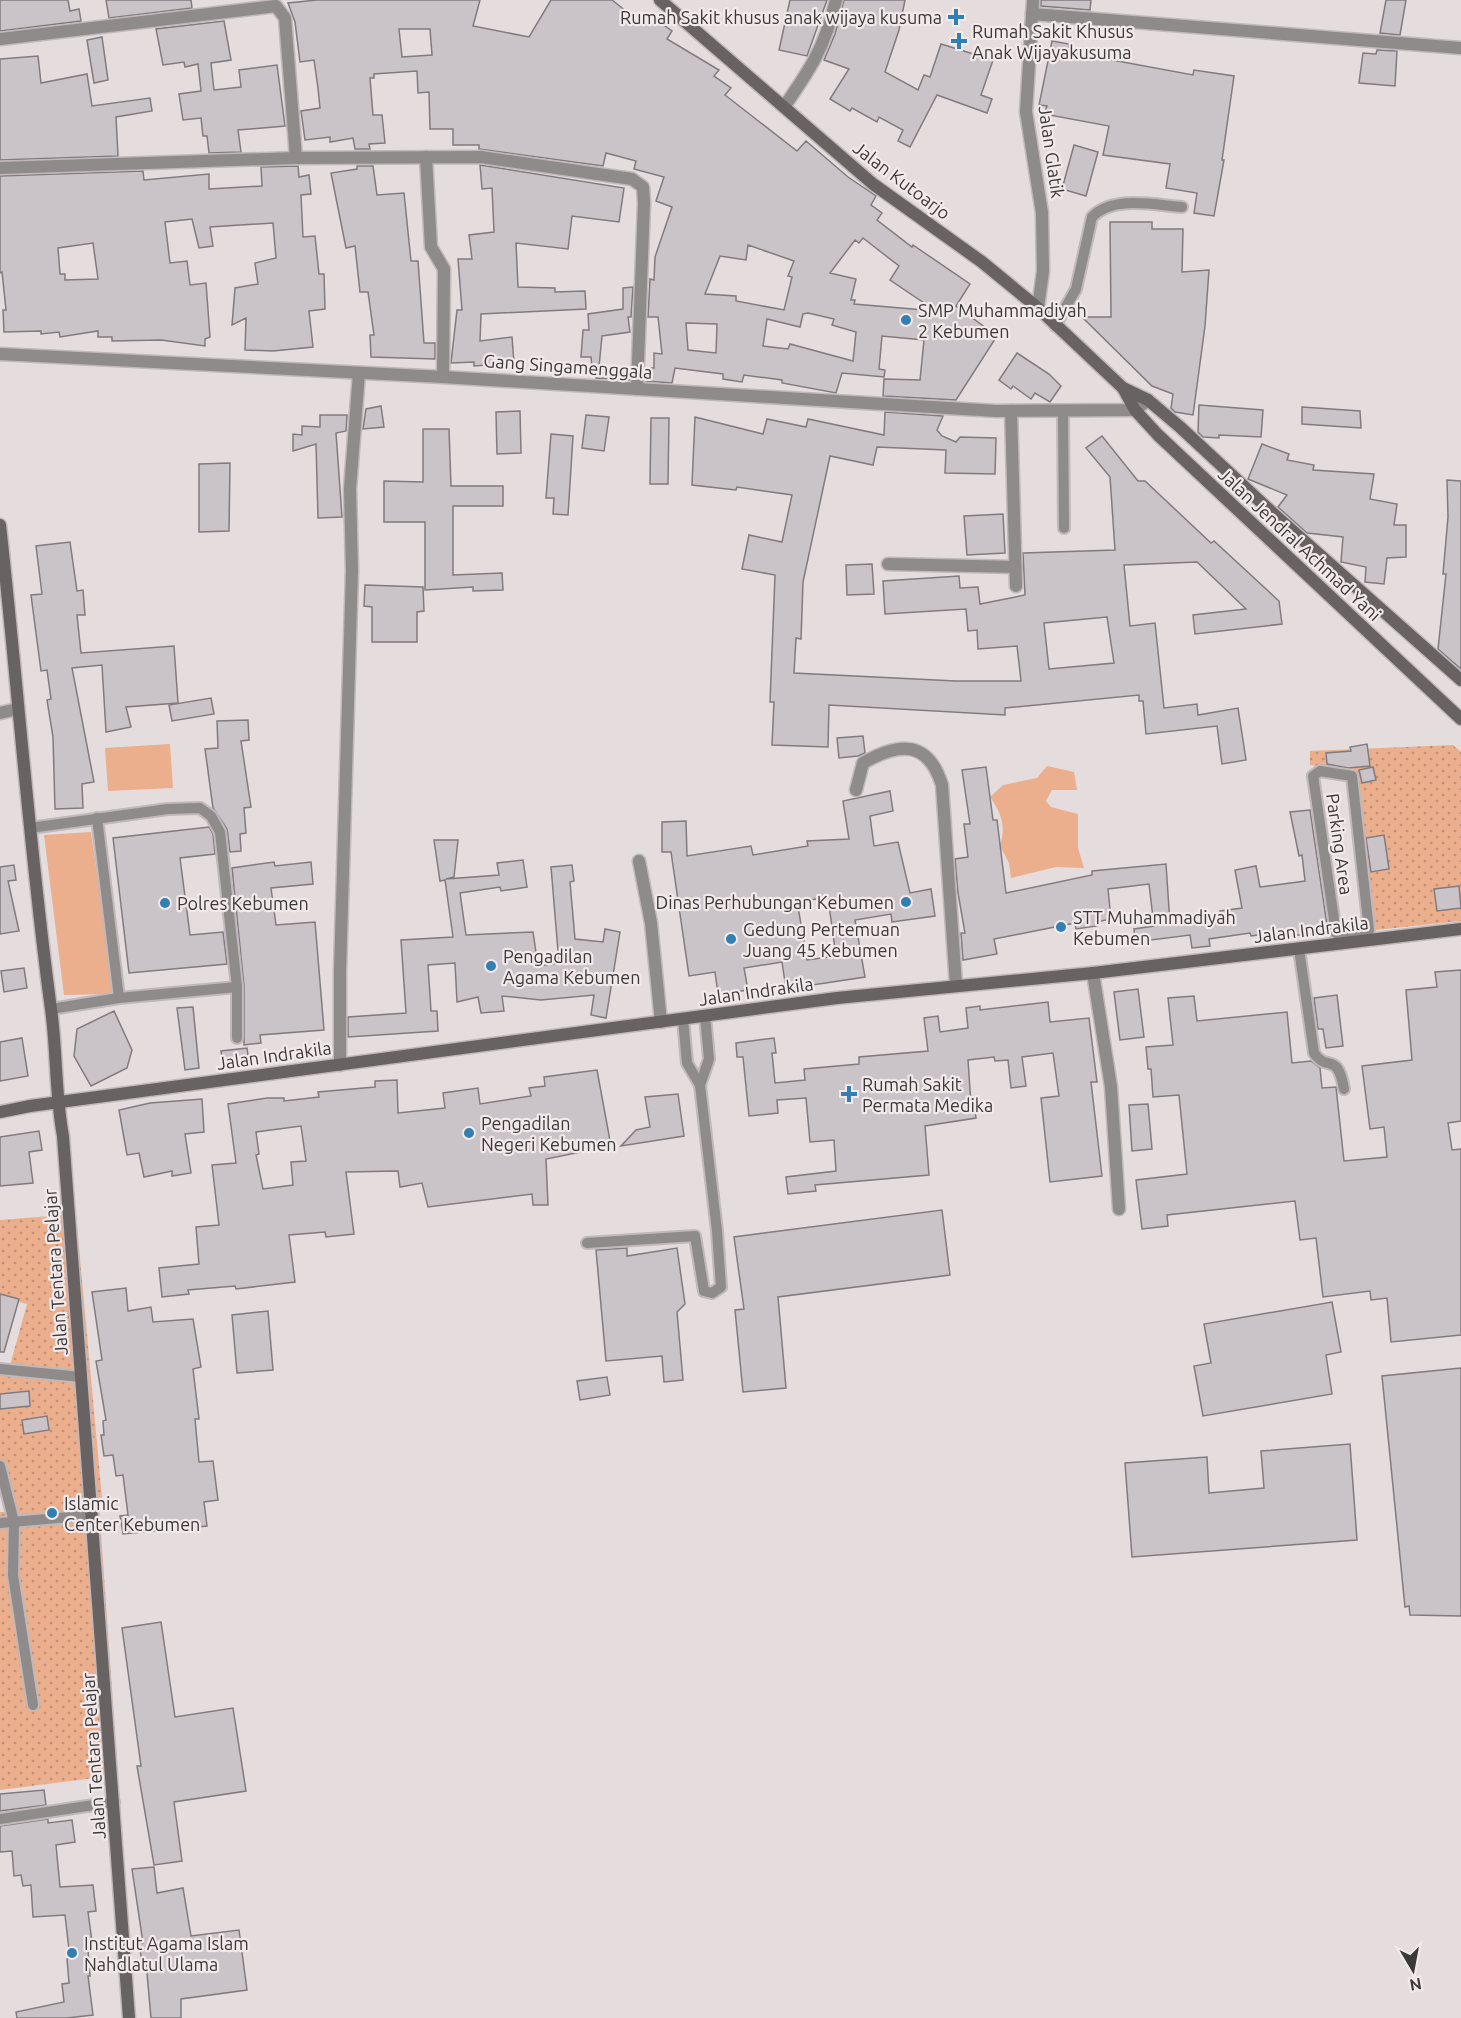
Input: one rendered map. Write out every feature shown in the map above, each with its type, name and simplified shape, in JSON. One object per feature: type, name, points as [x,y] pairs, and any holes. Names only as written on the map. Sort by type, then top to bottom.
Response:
[{"type":"main road","name":"Jalan Kutoarjo","points":[[660,0],[873,184],[982,262],[1038,308],[1123,388]]},
{"type":"main road","points":[[1123,388],[1148,400],[1461,680]]},
{"type":"main road","name":"Jalan Jendral Achmad Yani","points":[[1123,388],[1135,410],[1167,444],[1461,719]]},
{"type":"main road","name":"Jalan Tentara Pelajar","points":[[0,525],[30,828],[51,1009],[57,1103],[63,1136],[129,2018]]},
{"type":"main road","name":"Jalan Indrakila","points":[[0,1112],[705,1016],[956,985],[1094,973],[1299,949],[1353,937],[1461,929]]},
{"type":"street","points":[[784,107],[816,61],[828,35],[837,0]]},
{"type":"street","name":"Jalan Glatik","points":[[1034,0],[1026,112],[1042,213],[1043,271],[1038,308]]},
{"type":"street","points":[[0,39],[276,6],[285,18],[296,158]]},
{"type":"street","points":[[1032,14],[1461,48]]},
{"type":"street","points":[[426,157],[431,247],[444,269],[443,377]]},
{"type":"street","points":[[0,168],[296,158],[481,157],[632,179],[643,187],[637,389]]},
{"type":"street","name":"Gang Singamenggala","points":[[0,354],[359,378],[443,377],[1011,411],[1135,410]]},
{"type":"street","points":[[340,1065],[340,971],[352,571],[350,489],[359,378]]},
{"type":"street","points":[[1135,410],[1148,400]]},
{"type":"street","points":[[1011,411],[1016,586]]},
{"type":"street","points":[[888,564],[1015,567]]},
{"type":"street","points":[[0,713],[18,710]]},
{"type":"street","points":[[856,790],[863,763],[884,751],[905,748],[925,753],[937,769],[942,785],[956,985]]},
{"type":"street","points":[[639,861],[651,922],[661,1022]]},
{"type":"street","points":[[1094,973],[1112,1087],[1119,1209]]},
{"type":"lane","points":[[1055,326],[1076,289],[1092,217],[1097,211],[1130,203],[1182,207]]},
{"type":"lane","points":[[1063,412],[1064,528]]},
{"type":"lane","name":"Parking Area","points":[[1320,771],[1352,776],[1370,928],[1353,937],[1336,933],[1313,776],[1320,771]]},
{"type":"lane","points":[[30,828],[189,808],[200,808],[211,816],[220,832],[237,987],[237,1038]]},
{"type":"lane","points":[[97,818],[119,998]]},
{"type":"lane","points":[[1299,949],[1314,1053],[1318,1058],[1336,1065],[1341,1072],[1344,1089]]},
{"type":"lane","points":[[51,1009],[119,998],[237,987]]},
{"type":"lane","points":[[700,1085],[709,1059],[705,1016]]},
{"type":"lane","points":[[683,1019],[687,1063],[700,1085],[717,1232],[721,1287],[712,1293],[704,1291],[702,1285],[695,1236]]},
{"type":"lane","points":[[587,1243],[695,1236],[717,1232]]},
{"type":"lane","points":[[0,1369],[81,1377]]},
{"type":"lane","points":[[0,1466],[14,1522],[13,1575],[33,1705]]},
{"type":"lane","points":[[0,1523],[93,1515]]},
{"type":"lane","points":[[0,1819],[114,1802]]},
{"type":"shaded area","points":[[170,744],[173,788],[108,791],[105,748]]},
{"type":"shaded area","points":[[1453,745],[1461,752],[1461,921],[1376,930],[1355,772],[1310,765],[1310,751]]},
{"type":"shaded area","points":[[1047,766],[1074,772],[1077,790],[1052,790],[1046,801],[1051,807],[1078,814],[1078,848],[1084,868],[1056,867],[1011,878],[1009,863],[1000,846],[1003,832],[1002,820],[990,797],[1003,785],[1037,778]]},
{"type":"shaded area","points":[[91,832],[114,994],[64,995],[44,835]]},
{"type":"shaded area","name":"Islamic Center Kebumen","points":[[76,1214],[103,1509],[46,1514],[100,1518],[118,1775],[0,1790],[0,1512],[16,1512],[0,1488],[0,1375],[7,1376],[27,1304],[0,1297],[0,1220]]},
{"type":"building","points":[[0,0],[68,0],[70,11],[79,9],[81,21],[0,31]]},
{"type":"building","points":[[106,0],[191,0],[192,8],[109,18]]},
{"type":"building","points":[[317,0],[480,0],[473,26],[529,37],[551,0],[612,0],[637,20],[640,16],[654,25],[657,20],[672,31],[667,39],[719,70],[714,76],[731,88],[725,95],[797,151],[806,141],[848,177],[876,196],[871,205],[882,213],[877,220],[912,247],[913,245],[970,284],[956,306],[997,336],[956,400],[883,396],[884,379],[920,380],[924,340],[882,336],[879,369],[885,370],[884,377],[842,373],[836,393],[782,383],[782,380],[744,375],[742,382],[723,379],[723,374],[675,368],[672,383],[646,381],[646,368],[654,368],[654,353],[662,354],[658,317],[648,317],[650,279],[654,280],[655,257],[672,207],[656,201],[664,177],[634,169],[636,161],[606,153],[603,166],[479,149],[479,145],[453,145],[453,129],[430,129],[429,92],[418,93],[417,71],[374,74],[374,78],[370,78],[373,115],[382,115],[385,143],[369,144],[370,149],[355,149],[353,138],[330,142],[330,137],[305,140],[301,111],[320,108],[318,88],[314,60],[300,62],[295,22],[288,3]],"holes":[[[399,29],[430,29],[432,55],[402,57]],[[863,238],[899,266],[890,280],[936,311],[854,304],[855,300],[851,300],[856,279],[830,273],[855,240],[859,243]],[[748,245],[794,261],[788,276],[792,277],[784,310],[736,301],[736,296],[705,294],[720,256],[746,260]],[[808,313],[834,319],[832,325],[856,332],[853,361],[790,344],[788,349],[763,346],[767,319],[800,327],[803,314]],[[686,323],[717,324],[716,353],[688,350]]]},
{"type":"building","points":[[790,0],[827,0],[807,56],[779,50]]},
{"type":"building","points":[[844,0],[905,0],[899,30],[885,72],[918,90],[924,75],[930,77],[941,44],[993,60],[981,95],[992,99],[987,113],[937,95],[910,147],[898,141],[903,130],[879,117],[877,122],[852,108],[850,111],[830,99],[849,69],[824,60],[835,34]]},
{"type":"building","points":[[1041,0],[1091,0],[1090,10],[1041,6]]},
{"type":"building","points":[[1386,0],[1406,0],[1400,35],[1380,33]]},
{"type":"building","points":[[224,21],[231,60],[211,63],[214,90],[241,87],[239,70],[277,65],[285,126],[238,130],[241,152],[209,153],[207,136],[203,136],[201,118],[183,120],[179,94],[201,91],[198,64],[185,67],[184,62],[163,65],[156,29]]},
{"type":"building","points":[[102,37],[108,80],[94,83],[87,40]]},
{"type":"building","points":[[1052,41],[1069,44],[1068,52],[1193,75],[1194,70],[1234,76],[1222,160],[1224,160],[1214,216],[1194,213],[1197,193],[1166,188],[1170,164],[1103,155],[1109,126],[1044,114],[1047,106],[1039,105]]},
{"type":"building","points":[[1377,50],[1397,51],[1395,86],[1359,83],[1363,53],[1376,54]]},
{"type":"building","points":[[38,56],[41,83],[87,74],[92,106],[150,98],[152,111],[116,117],[118,156],[0,160],[0,59]]},
{"type":"building","points":[[1074,145],[1098,152],[1086,196],[1062,189]]},
{"type":"building","points":[[480,165],[624,188],[619,222],[572,216],[568,249],[516,243],[518,287],[555,288],[555,292],[585,291],[586,309],[481,314],[480,341],[512,337],[514,363],[474,366],[474,362],[451,363],[457,310],[462,310],[458,259],[472,259],[469,235],[494,232],[492,188],[482,189]]},
{"type":"building","points":[[298,166],[299,177],[309,175],[311,194],[301,195],[303,237],[315,236],[319,274],[324,274],[325,309],[309,311],[313,347],[273,351],[245,350],[246,318],[232,325],[235,288],[258,284],[255,263],[276,258],[273,223],[210,227],[213,246],[199,248],[192,219],[165,222],[170,263],[187,261],[190,285],[206,283],[210,337],[205,339],[205,346],[161,340],[112,341],[112,337],[98,337],[98,331],[60,337],[59,332],[41,334],[41,331],[4,332],[3,310],[6,310],[2,272],[0,273],[0,176],[143,171],[144,180],[209,174],[209,189],[262,186],[261,167]],"holes":[[[93,243],[98,279],[65,280],[65,274],[60,274],[58,248]]]},
{"type":"building","points":[[357,166],[373,166],[377,195],[404,193],[411,261],[418,261],[424,343],[435,343],[435,359],[371,357],[370,335],[374,335],[368,292],[360,292],[355,246],[346,248],[331,173],[357,169]]},
{"type":"building","points":[[1110,222],[1152,222],[1152,229],[1183,229],[1182,272],[1209,270],[1205,326],[1193,415],[1175,412],[1171,408],[1173,394],[1152,386],[1082,317],[1111,317]]},
{"type":"building","points":[[633,287],[631,317],[628,317],[630,332],[602,336],[599,367],[592,367],[591,357],[581,357],[583,330],[589,330],[588,314],[623,309],[623,288]]},
{"type":"building","points":[[1017,353],[1049,374],[1061,386],[1050,402],[1035,393],[1031,399],[1013,386],[1011,389],[999,380]]},
{"type":"building","points":[[630,368],[629,380],[596,378],[595,369]]},
{"type":"building","points":[[1199,405],[1263,410],[1261,437],[1219,435],[1219,438],[1203,437],[1198,432]]},
{"type":"building","points":[[381,406],[384,427],[363,429],[366,409]]},
{"type":"building","points":[[1302,407],[1360,411],[1361,428],[1302,424]]},
{"type":"building","points":[[520,411],[521,453],[497,454],[496,412]]},
{"type":"building","points":[[885,412],[943,416],[937,430],[942,436],[956,442],[960,437],[996,438],[995,474],[945,473],[946,450],[877,447],[873,465],[830,456],[803,582],[801,639],[796,638],[794,673],[956,681],[1021,681],[1017,646],[978,649],[977,630],[968,631],[966,609],[885,614],[883,581],[959,576],[960,588],[978,587],[980,604],[1025,595],[1023,553],[1115,550],[1110,477],[1086,448],[1102,436],[1138,481],[1145,481],[1211,543],[1214,541],[1279,601],[1282,624],[1195,634],[1193,615],[1246,609],[1197,562],[1124,565],[1130,626],[1155,623],[1164,708],[1197,704],[1198,715],[1238,708],[1246,760],[1222,764],[1217,726],[1146,734],[1143,701],[1139,701],[1139,695],[1005,708],[1005,715],[829,705],[828,747],[772,745],[774,702],[770,702],[775,575],[742,569],[749,535],[782,542],[792,495],[737,487],[736,490],[692,485],[695,417],[763,434],[767,419],[806,427],[808,419],[884,435]],"holes":[[[1107,617],[1114,663],[1049,669],[1044,623]]]},
{"type":"building","points":[[320,415],[347,415],[346,431],[336,433],[342,517],[318,518],[316,444],[293,451],[293,434],[302,435],[302,426],[320,427]]},
{"type":"building","points":[[586,415],[609,417],[604,451],[582,448]]},
{"type":"building","points":[[651,418],[669,418],[668,484],[650,484]]},
{"type":"building","points":[[423,429],[449,429],[451,486],[503,486],[503,506],[453,506],[453,575],[502,573],[503,590],[473,591],[473,587],[425,590],[425,522],[384,522],[384,481],[423,482]]},
{"type":"building","points":[[551,434],[573,436],[568,515],[553,514],[554,498],[546,498]]},
{"type":"building","points":[[1262,444],[1289,454],[1287,460],[1314,465],[1313,470],[1374,474],[1370,499],[1397,504],[1394,525],[1406,525],[1406,557],[1387,558],[1384,584],[1365,582],[1366,567],[1341,562],[1343,537],[1307,533],[1278,507],[1287,495],[1248,479]]},
{"type":"building","points":[[230,463],[229,531],[199,532],[199,464]]},
{"type":"building","points":[[1447,480],[1461,481],[1461,669],[1438,649],[1446,574],[1443,574],[1448,517]]},
{"type":"building","points":[[1003,514],[1005,553],[967,555],[964,516]]},
{"type":"building","points":[[70,542],[77,591],[83,590],[85,615],[77,615],[81,653],[174,646],[178,703],[126,707],[131,727],[106,732],[102,665],[72,668],[94,782],[82,784],[83,808],[55,809],[53,737],[47,700],[51,699],[47,670],[41,671],[31,595],[42,594],[36,546]]},
{"type":"building","points":[[872,564],[874,594],[847,595],[846,565]]},
{"type":"building","points":[[365,585],[423,587],[424,611],[417,612],[417,642],[372,642],[372,607],[364,606]]},
{"type":"building","points":[[211,698],[214,714],[172,721],[169,705]]},
{"type":"building","points":[[248,720],[249,740],[241,741],[251,807],[244,808],[246,833],[240,834],[241,851],[230,852],[227,829],[213,808],[205,749],[218,748],[217,721]]},
{"type":"building","points":[[863,736],[865,753],[839,758],[837,738]]},
{"type":"building","points":[[1367,744],[1370,766],[1348,768],[1327,764],[1326,753],[1351,751],[1350,747]]},
{"type":"building","points":[[986,767],[993,820],[997,820],[1006,893],[1092,875],[1092,871],[1166,864],[1170,924],[1221,918],[1220,911],[1242,908],[1235,870],[1256,866],[1260,887],[1305,881],[1302,855],[1299,856],[1290,812],[1310,810],[1328,932],[1280,937],[1279,932],[1251,936],[1250,933],[1209,939],[1210,946],[1192,948],[1190,935],[1135,942],[1134,929],[1154,926],[1149,884],[1108,889],[1111,919],[1096,922],[1097,926],[1076,929],[1075,923],[994,939],[997,954],[963,960],[961,933],[965,933],[955,859],[968,857],[964,824],[970,824],[962,770]]},
{"type":"building","points":[[1373,767],[1376,780],[1362,783],[1359,770]]},
{"type":"building","points":[[890,791],[893,811],[870,816],[874,846],[898,842],[910,893],[931,889],[935,916],[892,922],[891,914],[855,920],[865,977],[786,989],[782,962],[744,968],[748,990],[718,994],[715,972],[689,976],[671,852],[662,852],[662,822],[686,821],[687,856],[751,846],[753,855],[808,846],[807,841],[849,839],[843,801]],"holes":[[[828,898],[836,956],[807,960],[797,901]]]},
{"type":"building","points":[[209,827],[213,834],[215,854],[180,858],[190,935],[223,932],[227,964],[129,973],[113,838]]},
{"type":"building","points":[[1384,835],[1389,869],[1371,872],[1366,838]]},
{"type":"building","points":[[434,840],[458,840],[454,877],[446,879],[499,875],[497,863],[523,860],[527,887],[501,891],[500,887],[460,893],[466,935],[533,932],[538,966],[559,963],[551,867],[572,865],[574,881],[570,882],[575,939],[603,942],[605,929],[620,932],[606,1018],[591,1015],[594,995],[541,1000],[502,996],[504,1011],[481,1013],[478,997],[457,1002],[455,963],[428,965],[431,1011],[437,1011],[438,1031],[348,1037],[348,1017],[406,1013],[401,940],[453,937],[445,880],[440,881]]},
{"type":"building","points":[[274,862],[275,866],[311,862],[313,884],[271,888],[276,925],[315,922],[324,1030],[260,1035],[261,1043],[244,1045],[244,986],[232,868]]},
{"type":"building","points":[[14,865],[16,880],[8,881],[19,931],[0,934],[0,867]]},
{"type":"building","points":[[1459,886],[1461,908],[1437,911],[1434,889]]},
{"type":"building","points":[[24,968],[27,988],[4,992],[1,971]]},
{"type":"building","points":[[1461,970],[1461,1121],[1448,1123],[1452,1150],[1461,1149],[1461,1335],[1391,1342],[1387,1298],[1371,1300],[1370,1291],[1323,1297],[1316,1238],[1300,1240],[1295,1201],[1167,1215],[1168,1226],[1142,1229],[1136,1180],[1187,1174],[1179,1095],[1153,1097],[1151,1069],[1148,1069],[1146,1047],[1173,1045],[1168,998],[1194,996],[1197,1021],[1287,1012],[1292,1063],[1311,1061],[1320,1068],[1322,1088],[1336,1087],[1344,1161],[1387,1157],[1384,1127],[1370,1129],[1362,1066],[1412,1060],[1406,990],[1437,987],[1435,972]]},
{"type":"building","points":[[1138,989],[1144,1037],[1120,1040],[1114,992]]},
{"type":"building","points":[[1337,995],[1343,1046],[1326,1048],[1323,1029],[1318,1029],[1314,998]]},
{"type":"building","points":[[1048,1002],[1050,1022],[1089,1018],[1097,1082],[1091,1082],[1102,1176],[1050,1182],[1041,1098],[1059,1096],[1053,1053],[1022,1057],[1026,1086],[1011,1088],[1008,1060],[995,1061],[994,1057],[968,1060],[971,1104],[974,1103],[976,1118],[925,1126],[929,1175],[815,1185],[816,1191],[788,1194],[786,1177],[836,1171],[834,1140],[810,1142],[806,1098],[777,1100],[778,1113],[749,1116],[743,1057],[737,1057],[736,1043],[774,1038],[776,1053],[772,1053],[775,1083],[805,1080],[804,1069],[859,1064],[859,1057],[928,1051],[924,1018],[938,1016],[940,1032],[968,1028],[966,1008],[980,1006],[980,1010]]},
{"type":"building","points":[[193,1007],[199,1068],[185,1070],[177,1008]]},
{"type":"building","points":[[114,1011],[132,1050],[127,1068],[91,1086],[74,1056],[77,1029]]},
{"type":"building","points":[[22,1038],[28,1076],[0,1081],[0,1042]]},
{"type":"building","points":[[247,1048],[249,1062],[223,1066],[221,1051]]},
{"type":"building","points":[[597,1070],[611,1146],[546,1159],[548,1205],[533,1205],[532,1194],[428,1207],[422,1183],[400,1187],[398,1171],[346,1172],[354,1234],[326,1237],[325,1232],[289,1235],[295,1282],[236,1289],[235,1286],[188,1290],[189,1294],[162,1297],[159,1268],[199,1264],[196,1227],[219,1225],[212,1165],[236,1163],[228,1104],[267,1098],[284,1098],[284,1101],[319,1097],[318,1092],[375,1087],[375,1081],[397,1080],[398,1113],[445,1108],[443,1093],[478,1088],[480,1104],[531,1096],[529,1088],[545,1086],[544,1077]],"holes":[[[301,1126],[306,1161],[291,1162],[293,1185],[263,1189],[256,1155],[259,1154],[256,1132]]]},
{"type":"building","points":[[678,1094],[684,1136],[621,1146],[636,1130],[650,1127],[645,1097]]},
{"type":"building","points":[[202,1099],[204,1132],[185,1134],[191,1173],[172,1176],[172,1171],[144,1177],[139,1153],[127,1155],[119,1110],[150,1103]]},
{"type":"building","points":[[1148,1104],[1152,1149],[1132,1151],[1129,1105]]},
{"type":"building","points":[[39,1131],[42,1150],[29,1152],[33,1183],[0,1186],[0,1137]]},
{"type":"building","points":[[942,1210],[950,1275],[778,1297],[786,1388],[743,1392],[735,1310],[744,1309],[734,1237]]},
{"type":"building","points":[[627,1248],[627,1256],[677,1248],[685,1304],[677,1312],[683,1380],[664,1382],[662,1356],[606,1361],[596,1250]]},
{"type":"building","points":[[126,1288],[128,1311],[151,1307],[153,1322],[193,1319],[201,1367],[193,1369],[199,1419],[195,1419],[199,1462],[213,1461],[218,1500],[204,1502],[207,1526],[123,1534],[120,1516],[128,1515],[123,1475],[116,1476],[113,1455],[104,1456],[101,1435],[104,1435],[103,1421],[106,1420],[96,1361],[102,1360],[92,1292]]},
{"type":"building","points":[[0,1294],[19,1299],[4,1352],[0,1352]]},
{"type":"building","points":[[1332,1302],[1341,1352],[1326,1355],[1332,1394],[1203,1416],[1194,1366],[1211,1363],[1204,1324]]},
{"type":"building","points":[[268,1311],[273,1370],[237,1373],[232,1315]]},
{"type":"building","points":[[1461,1368],[1461,1616],[1410,1615],[1409,1606],[1405,1607],[1382,1376]]},
{"type":"building","points":[[607,1377],[610,1395],[580,1400],[577,1381]]},
{"type":"building","points":[[29,1391],[30,1406],[0,1409],[0,1394]]},
{"type":"building","points":[[47,1416],[49,1430],[24,1434],[22,1420]]},
{"type":"building","points":[[1350,1444],[1357,1540],[1132,1557],[1125,1463],[1207,1457],[1209,1493],[1264,1488],[1261,1451]]},
{"type":"building","points":[[161,1622],[175,1717],[233,1708],[246,1791],[174,1802],[182,1861],[154,1865],[137,1766],[141,1766],[122,1628]]},
{"type":"building","points":[[44,1790],[46,1805],[0,1811],[0,1794]]},
{"type":"building","points":[[48,1819],[48,1823],[72,1820],[75,1842],[56,1845],[60,1887],[93,1885],[96,1911],[88,1912],[93,1949],[88,1950],[90,1976],[88,1976],[93,2015],[67,2018],[17,2018],[16,2012],[64,2002],[62,1984],[69,1983],[67,1959],[70,1958],[65,1915],[33,1917],[31,1885],[23,1886],[21,1875],[14,1876],[12,1851],[0,1852],[0,1826]]},
{"type":"building","points":[[154,1867],[157,1893],[183,1888],[191,1936],[239,1930],[247,1990],[181,1999],[181,2018],[151,2018],[146,1962],[142,1962],[139,1944],[143,1943],[132,1869]]},
{"type":"place","name":"Rumah Sakit khusus anak wijaya kusuma","points":[[956,17]]},
{"type":"place","name":"Rumah Sakit Khusus Anak Wijayakusuma","points":[[959,41]]},
{"type":"place","name":"SMP Muhammadiyah 2 Kebumen","points":[[906,320]]},
{"type":"place","name":"Dinas Perhubungan Kebumen","points":[[906,902]]},
{"type":"place","name":"Polres Kebumen","points":[[165,903]]},
{"type":"place","name":"STT Muhammadiyah Kebumen","points":[[1061,927]]},
{"type":"place","name":"Gedung Pertemuan Juang 45 Kebumen","points":[[731,939]]},
{"type":"place","name":"Pengadilan Agama Kebumen","points":[[491,966]]},
{"type":"place","name":"Rumah Sakit Permata Medika","points":[[849,1094]]},
{"type":"place","name":"Pengadilan Negeri Kebumen","points":[[469,1133]]},
{"type":"place","name":"Islamic Center Kebumen","points":[[52,1513]]},
{"type":"place","name":"Institut Agama Islam Nahdlatul Ulama","points":[[72,1953]]}]
